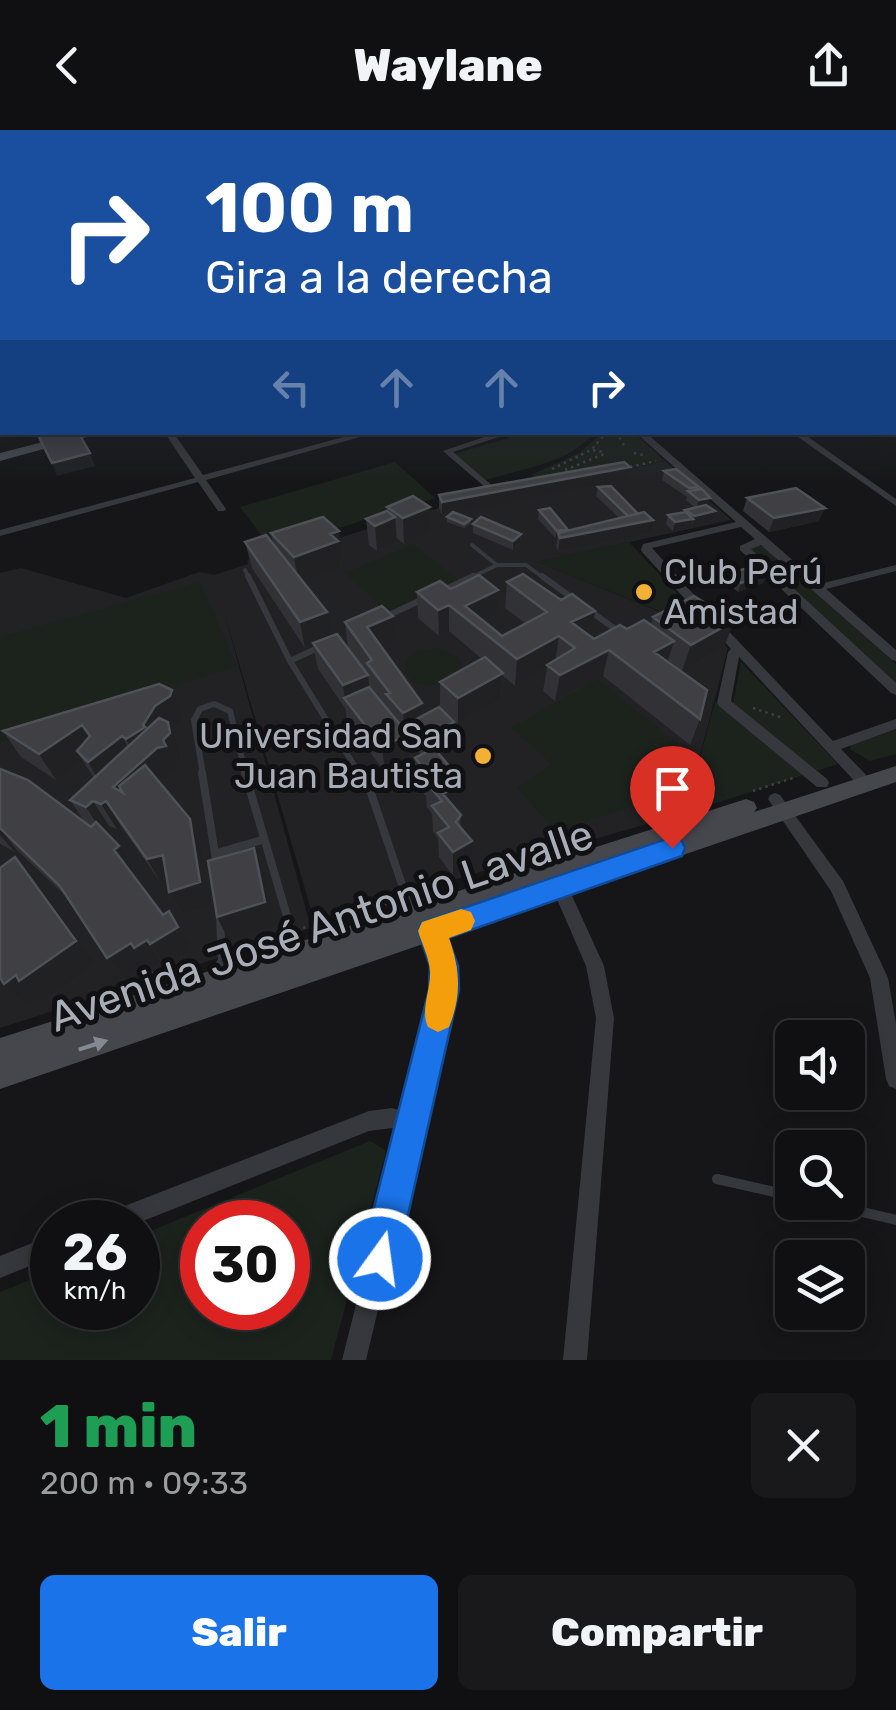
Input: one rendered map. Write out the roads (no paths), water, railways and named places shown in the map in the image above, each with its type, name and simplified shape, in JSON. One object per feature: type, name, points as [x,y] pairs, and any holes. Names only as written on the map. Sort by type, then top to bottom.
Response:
[{"type":"main road","points":[[0,454],[66,435]]},
{"type":"main road","points":[[0,454],[86,435]]},
{"type":"main road","name":"Avenida José Antonio Lavalle","points":[[780,804],[816,778],[861,779],[896,760]]},
{"type":"main road","name":"Avenida José Antonio Lavalle","points":[[0,1052],[419,915],[556,880],[780,804],[861,779],[896,774]]},
{"type":"main road","name":"Avenida José Antonio Lavalle","points":[[0,1075],[419,915]]},
{"type":"street","points":[[174,435],[221,509]]},
{"type":"street","points":[[0,534],[363,435]]},
{"type":"street","points":[[500,435],[447,451],[493,491],[506,489]]},
{"type":"street","points":[[642,435],[896,657]]},
{"type":"street","points":[[799,435],[896,503]]},
{"type":"street","points":[[744,524],[647,546],[646,550],[861,779]]},
{"type":"street","points":[[763,540],[744,548],[896,690]]},
{"type":"street","points":[[818,588],[896,568]]},
{"type":"street","points":[[740,652],[734,652],[724,703],[816,778]]},
{"type":"street","points":[[830,747],[896,724]]},
{"type":"street","points":[[780,804],[837,886],[878,978],[896,1079]]},
{"type":"street","points":[[556,880],[595,966],[605,1018],[575,1360]]},
{"type":"street","points":[[354,1360],[444,990],[444,966],[419,915]]},
{"type":"street","points":[[160,1203],[369,1120],[392,1118],[414,1125]]},
{"type":"street","points":[[0,1266],[30,1254]]},
{"type":"lane","points":[[472,545],[497,565]]},
{"type":"lane","points":[[376,621],[497,565],[526,565],[622,634]]},
{"type":"lane","points":[[246,570],[290,661],[370,793],[419,915]]},
{"type":"lane","points":[[290,661],[324,645]]},
{"type":"lane","points":[[218,871],[194,720],[207,705],[221,704],[230,711],[262,840],[292,931],[301,946],[318,948]]},
{"type":"lane","points":[[217,854],[262,840]]},
{"type":"lane","points":[[200,986],[222,960],[219,906]]},
{"type":"lane","points":[[717,1179],[775,1192]]},
{"type":"lane","points":[[865,1213],[896,1220]]},
{"type":"place","name":"Club Perú Amistad","points":[[644,592]]},
{"type":"place","name":"Universidad San Juan Bautista","points":[[483,756]]}]
